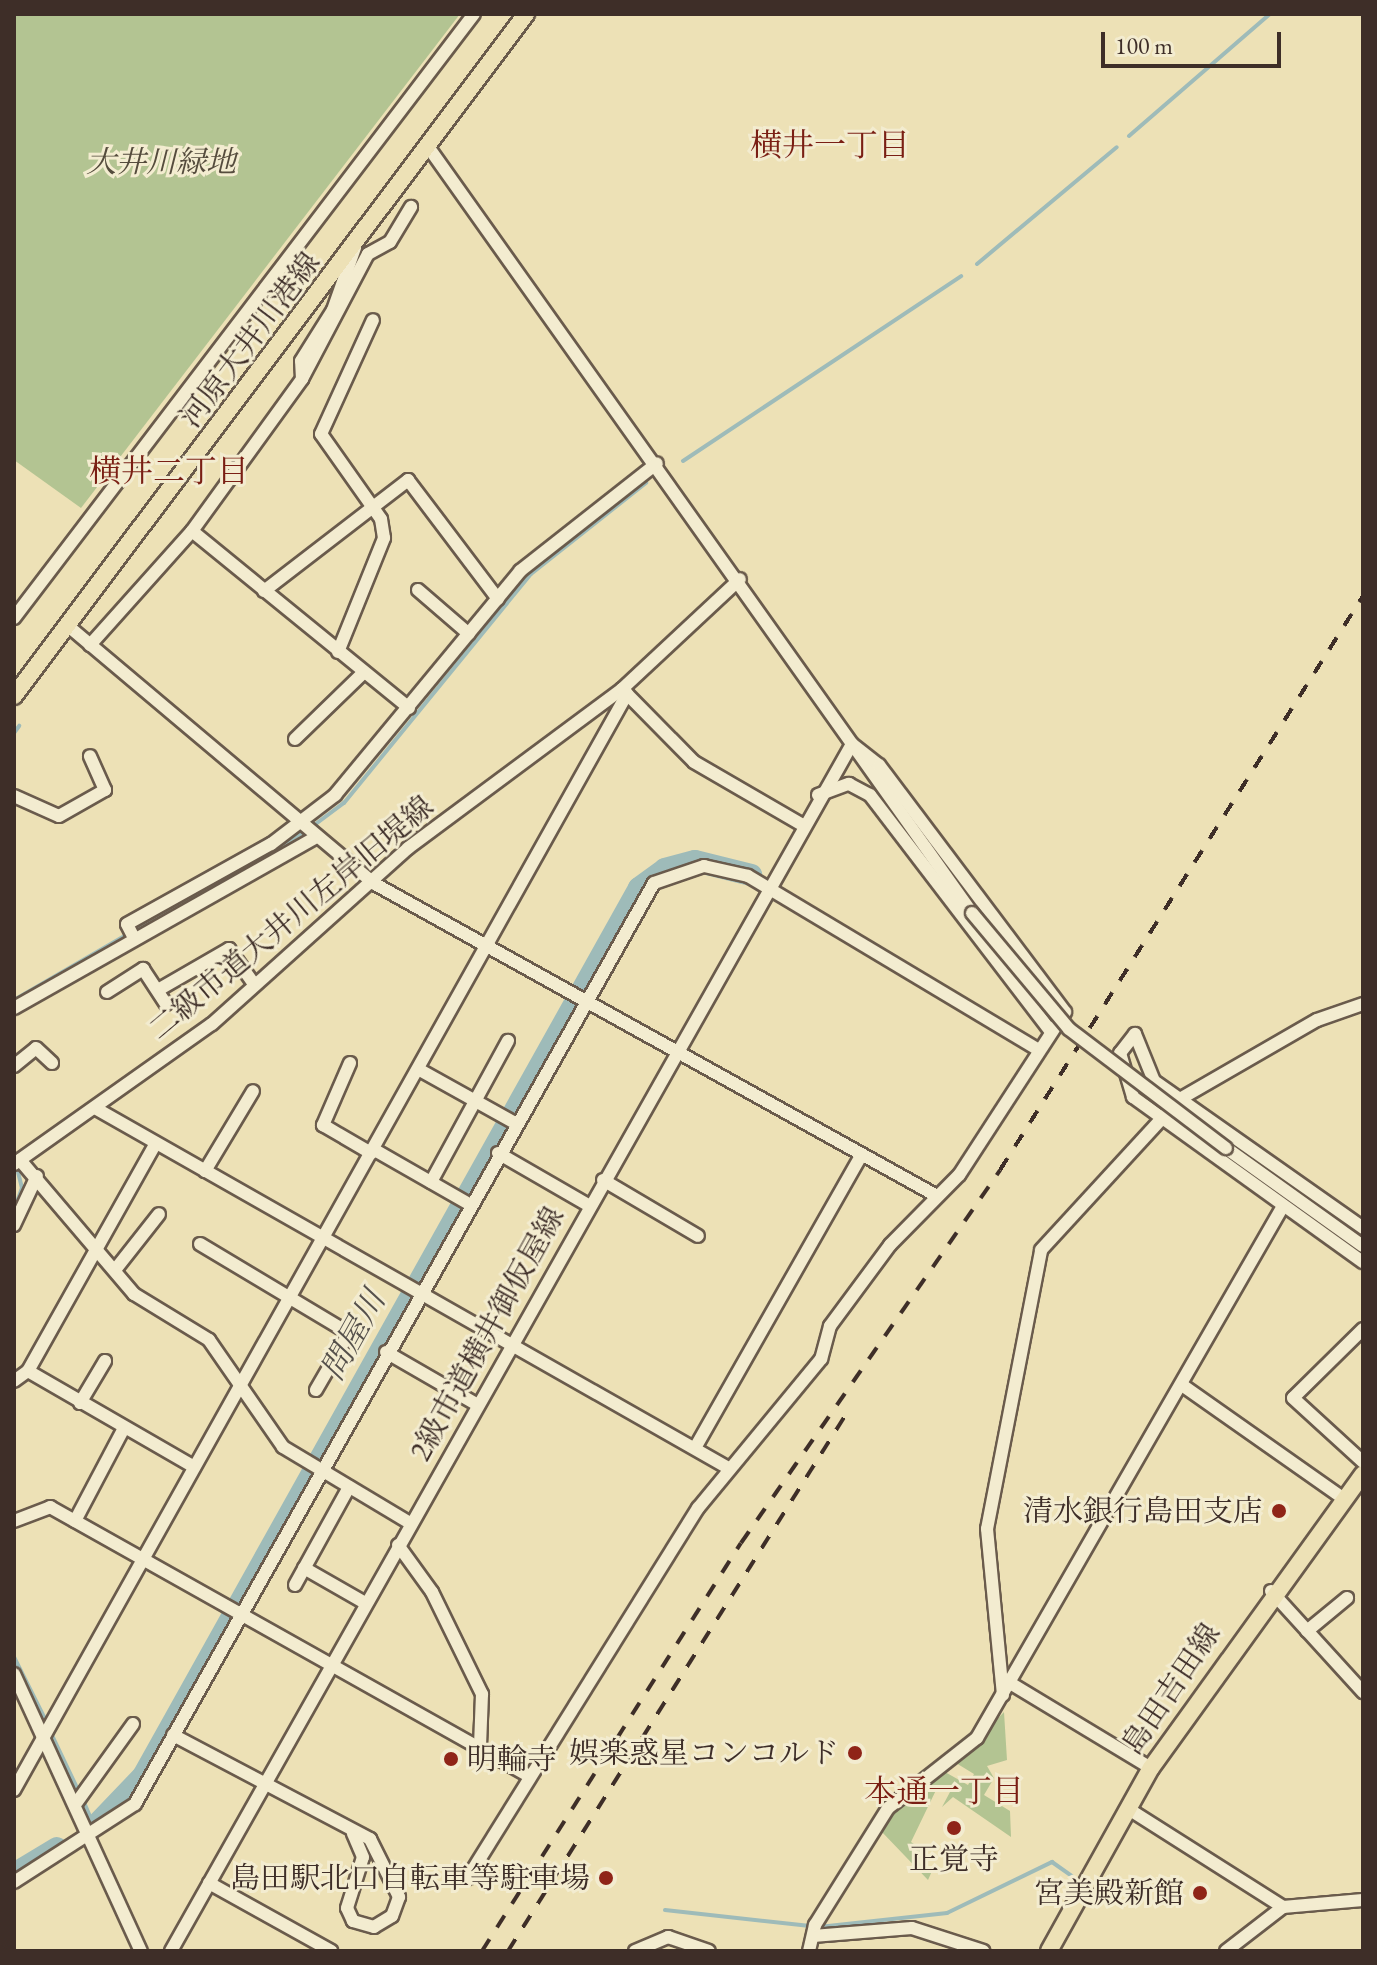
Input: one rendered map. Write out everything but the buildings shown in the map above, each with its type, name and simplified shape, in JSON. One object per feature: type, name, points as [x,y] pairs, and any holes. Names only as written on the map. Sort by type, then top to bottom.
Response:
[{"type":"main road","name":"河原大井川港線","points":[[14,696],[429,148],[526,14]]},
{"type":"main road","name":"島田吉田線","points":[[1049,1951],[1151,1768],[1271,1591],[1363,1474]]},
{"type":"street","points":[[14,618],[474,14]]},
{"type":"street","points":[[429,148],[740,579],[972,913],[1069,1029],[1226,1148],[1363,1246]]},
{"type":"street","points":[[90,645],[192,531],[302,379],[368,254],[390,242],[411,207]]},
{"type":"street","points":[[302,379],[301,361],[333,310],[356,245]]},
{"type":"street","points":[[338,652],[383,557],[373,507],[321,434],[373,320]]},
{"type":"street","points":[[239,872],[335,795],[520,571],[657,463]]},
{"type":"street","points":[[264,591],[408,480],[498,599]]},
{"type":"street","points":[[192,531],[409,708]]},
{"type":"street","name":"二級市道大井川左岸旧堤線","points":[[17,1162],[95,1108],[254,984],[375,884],[408,848],[624,691],[740,579]]},
{"type":"street","points":[[418,590],[469,634]]},
{"type":"street","points":[[67,625],[314,837],[375,884],[673,1054],[937,1196]]},
{"type":"street","points":[[295,739],[363,673]]},
{"type":"street","points":[[14,1790],[418,1069],[624,691],[694,762],[801,824]]},
{"type":"street","points":[[468,1878],[529,1776],[730,1469],[821,1359],[830,1326],[890,1245],[959,1175],[1065,1012],[879,765],[852,744]]},
{"type":"street","name":"2級市道横井御仮屋線","points":[[171,1951],[801,824],[852,744]]},
{"type":"street","points":[[14,796],[59,816],[105,790],[90,756]]},
{"type":"street","points":[[818,795],[849,784],[870,795],[1051,1032]]},
{"type":"street","points":[[14,1008],[130,930],[239,872],[314,837]]},
{"type":"street","points":[[14,1882],[91,1836],[135,1804],[644,895],[668,873],[721,868],[767,887],[1039,1050]]},
{"type":"street","points":[[158,990],[229,949],[254,984]]},
{"type":"street","points":[[107,992],[143,969],[166,1004]]},
{"type":"street","points":[[1003,1695],[987,1529],[1041,1250],[1180,1099],[1317,1020],[1363,1004]]},
{"type":"street","points":[[1363,1212],[1357,1224],[1180,1099],[1144,1067],[1135,1034],[1120,1053],[1127,1089],[1363,1262]]},
{"type":"street","points":[[431,1182],[508,1041]]},
{"type":"street","points":[[14,1066],[36,1048],[52,1063]]},
{"type":"street","points":[[350,1063],[323,1125],[469,1204]]},
{"type":"street","points":[[418,1069],[515,1123]]},
{"type":"street","points":[[205,1171],[253,1091]]},
{"type":"street","points":[[95,1108],[730,1469]]},
{"type":"street","points":[[14,1381],[28,1371],[156,1143]]},
{"type":"street","points":[[498,1153],[588,1205]]},
{"type":"street","points":[[695,1448],[861,1156]]},
{"type":"street","points":[[17,1162],[37,1176],[134,1294],[209,1340],[283,1447],[410,1523]]},
{"type":"street","points":[[14,1225],[37,1176]]},
{"type":"street","points":[[603,1180],[698,1236]]},
{"type":"street","points":[[809,1951],[813,1936],[888,1808],[977,1738],[1283,1206]]},
{"type":"street","points":[[115,1270],[159,1214]]},
{"type":"street","points":[[200,1244],[349,1333],[316,1390]]},
{"type":"street","points":[[1363,1329],[1293,1398],[1363,1462]]},
{"type":"street","points":[[386,1352],[476,1404]]},
{"type":"street","points":[[80,1403],[105,1361]]},
{"type":"street","points":[[28,1371],[194,1467]]},
{"type":"street","points":[[1182,1385],[1344,1499]]},
{"type":"street","points":[[75,1521],[124,1428]]},
{"type":"street","points":[[295,1585],[349,1487]]},
{"type":"street","points":[[14,1521],[50,1507],[529,1776]]},
{"type":"street","points":[[398,1545],[432,1592],[482,1694],[480,1747]]},
{"type":"street","points":[[304,1568],[365,1603]]},
{"type":"street","points":[[1271,1591],[1363,1692]]},
{"type":"street","points":[[1307,1631],[1347,1598]]},
{"type":"street","points":[[14,1674],[47,1732],[141,1951]]},
{"type":"street","points":[[1010,1683],[1151,1768]]},
{"type":"street","points":[[77,1802],[133,1724]]},
{"type":"street","points":[[173,1735],[353,1833],[370,1839],[399,1897],[392,1916],[374,1927],[353,1921],[347,1908],[363,1857],[353,1833]]},
{"type":"street","points":[[1127,1808],[1283,1907]]},
{"type":"street","points":[[209,1883],[331,1951]]},
{"type":"street","points":[[1226,1951],[1283,1907],[1363,1900]]},
{"type":"street","points":[[813,1936],[912,1928],[968,1949],[983,1951]]},
{"type":"street","points":[[637,1948],[668,1937],[709,1951]]},
{"type":"street","points":[[304,1951],[310,1939]]},
{"type":"green space","name":"大井川緑地","points":[[14,14],[460,14],[81,508],[14,460]]},
{"type":"green space","points":[[1004,1712],[1007,1760],[987,1766],[994,1778],[984,1795],[1010,1811],[1011,1837],[953,1797],[942,1807],[950,1792],[938,1786],[911,1842],[924,1851],[918,1862],[932,1871],[928,1880],[881,1831],[904,1798],[945,1772],[968,1785],[974,1774],[956,1763]]},
{"type":"waterway","points":[[1129,136],[1270,14]]},
{"type":"waterway","points":[[977,264],[1117,147]]},
{"type":"waterway","points":[[683,461],[961,276]]},
{"type":"waterway","points":[[313,826],[344,803],[531,574],[646,483]]},
{"type":"waterway","points":[[14,733],[19,726]]},
{"type":"waterway","points":[[14,1000],[305,831]]},
{"type":"waterway","name":"問屋川","points":[[97,1824],[143,1776],[639,888],[665,869],[695,861],[751,875]]},
{"type":"waterway","points":[[14,1156],[22,1188],[14,1210]]},
{"type":"waterway","points":[[14,1657],[47,1723]]},
{"type":"waterway","points":[[50,1731],[79,1792]]},
{"type":"waterway","points":[[83,1800],[94,1826]]},
{"type":"waterway","name":"問屋川","points":[[14,1874],[57,1848]]},
{"type":"waterway","points":[[819,1927],[947,1913],[1052,1862],[1072,1876]]},
{"type":"waterway","points":[[665,1910],[810,1926]]},
{"type":"railway","points":[[482,1951],[741,1543],[1000,1170],[1363,596]]},
{"type":"railway","points":[[508,1951],[850,1408]]},
{"type":"place","name":"清水銀行島田支店","points":[[1279,1511]]},
{"type":"place","name":"娯楽惑星コンコルド","points":[[855,1753]]},
{"type":"place","name":"明輪寺","points":[[451,1759]]},
{"type":"place","name":"正覚寺","points":[[954,1828]]},
{"type":"place","name":"島田駅北口自転車等駐車場","points":[[606,1878]]},
{"type":"place","name":"宮美殿新館","points":[[1200,1893]]},
{"type":"district","name":"横井一丁目","points":[[830,145]]},
{"type":"district","name":"横井二丁目","points":[[169,471]]},
{"type":"district","name":"本通一丁目","points":[[944,1791]]}]
